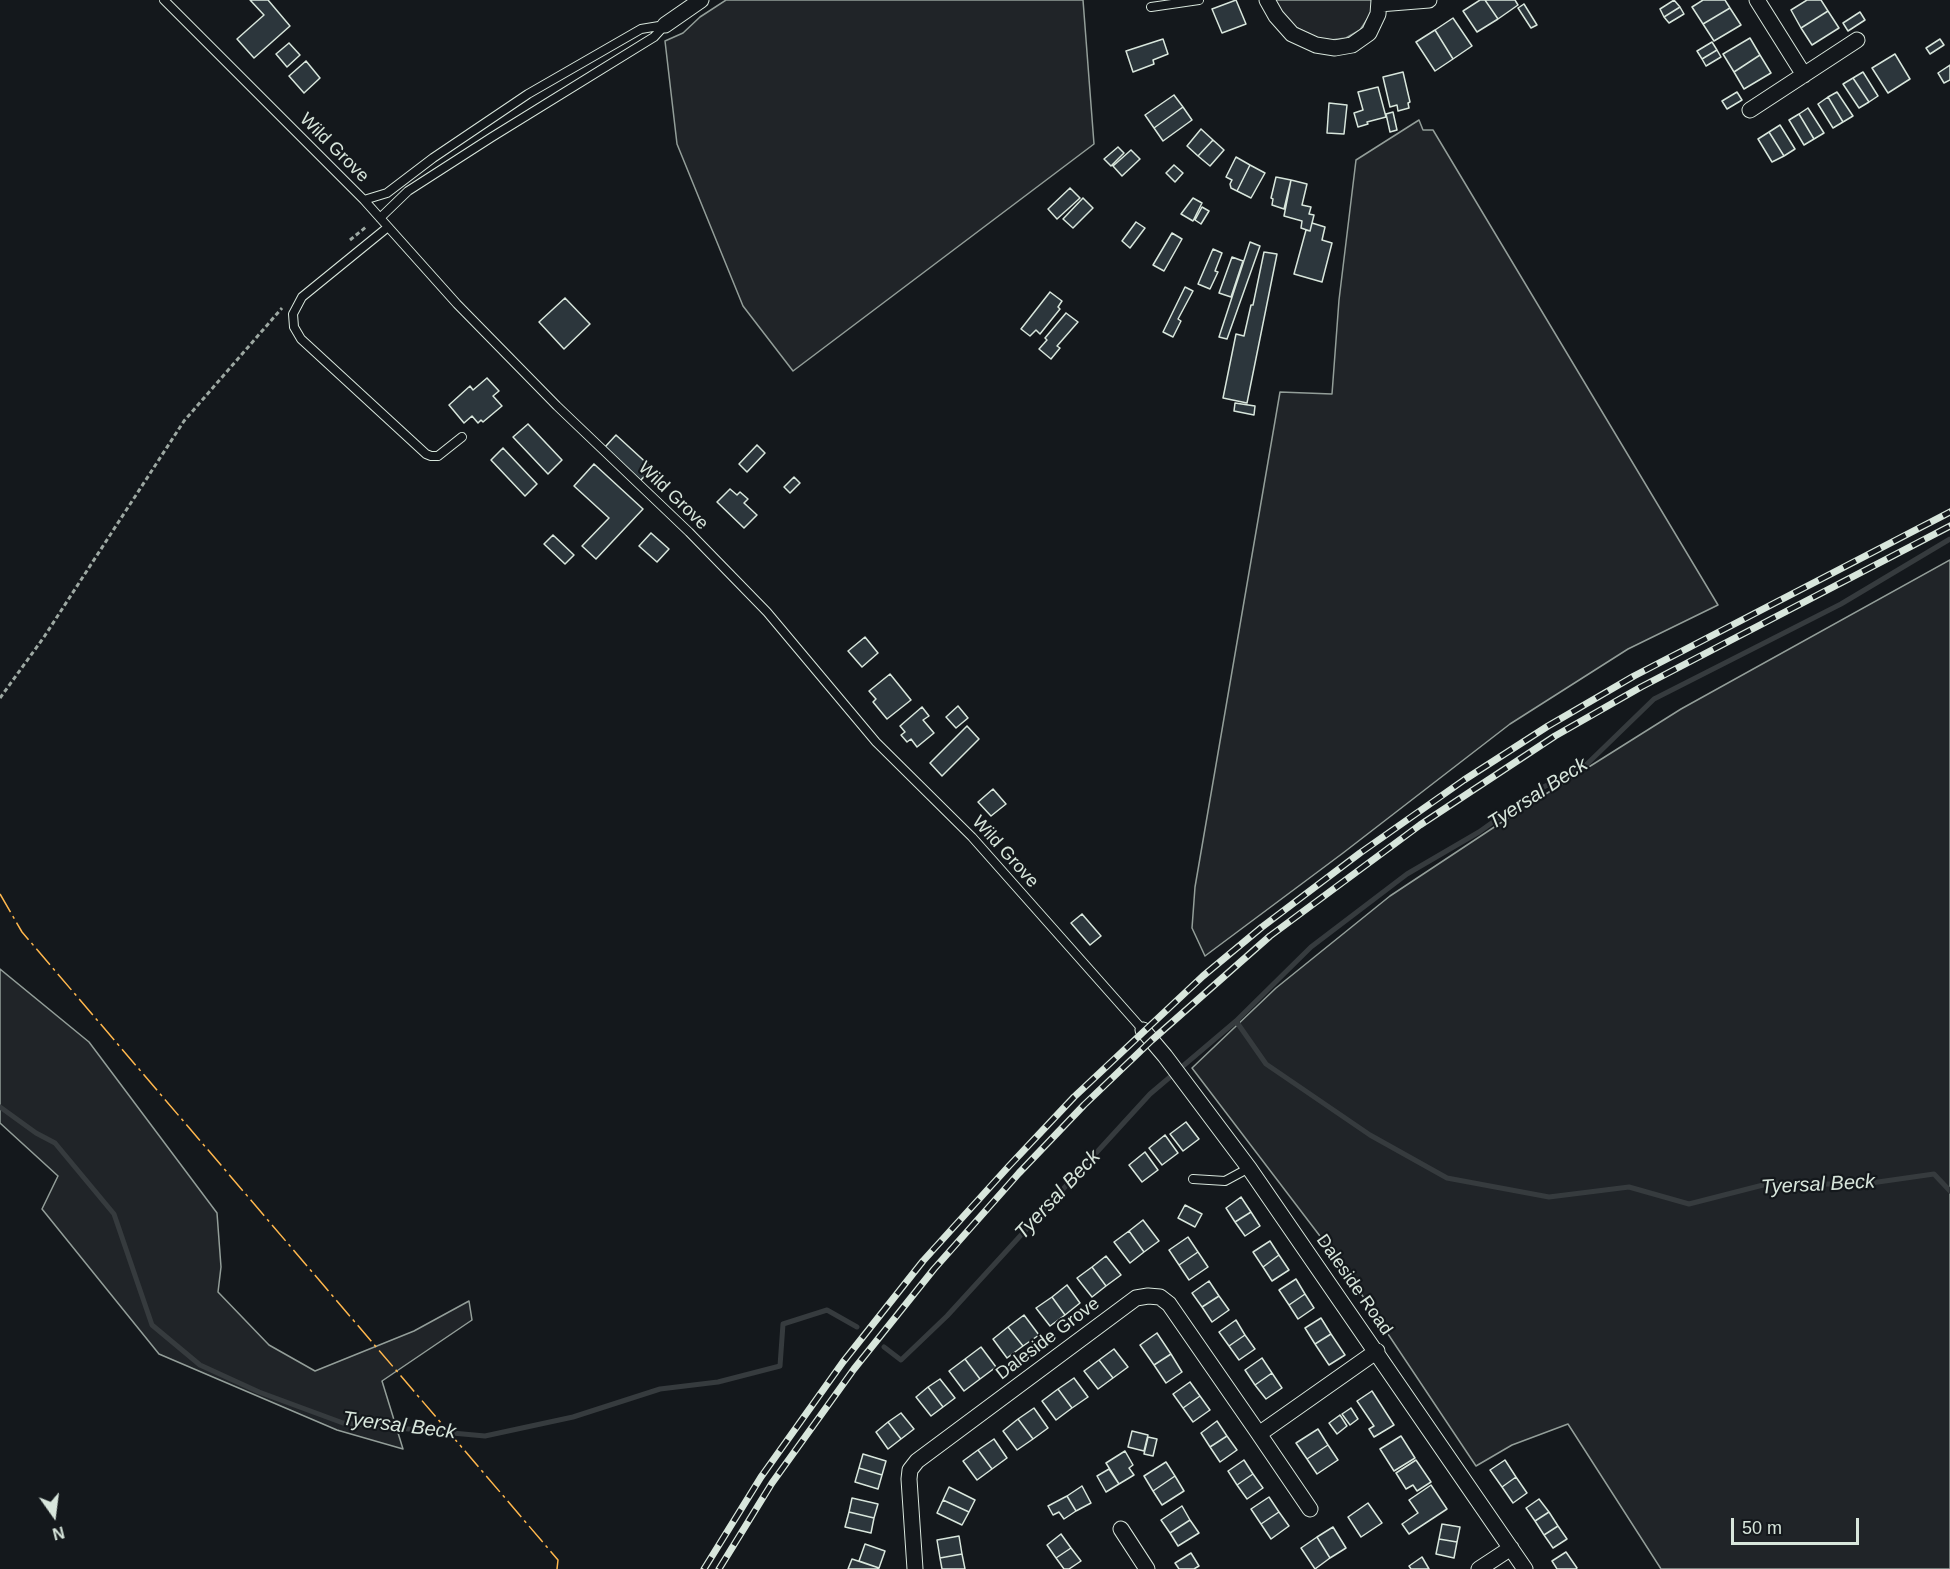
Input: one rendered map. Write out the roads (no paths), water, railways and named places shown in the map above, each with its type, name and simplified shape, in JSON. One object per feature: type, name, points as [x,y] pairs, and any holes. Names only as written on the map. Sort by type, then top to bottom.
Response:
[{"type":"street","points":[[665,25],[701,0]]},
{"type":"street","points":[[1266,0],[1292,34],[1316,45],[1335,48],[1352,45],[1369,33],[1378,14],[1379,2],[1429,0]]},
{"type":"street","points":[[1757,0],[1804,75]]},
{"type":"street","points":[[1750,110],[1857,40]]},
{"type":"street","name":"Daleside Road","points":[[1143,1030],[1170,1062],[1249,1168],[1525,1569]]},
{"type":"street","name":"Daleside Grove","points":[[915,1569],[909,1479],[910,1470],[917,1461],[1136,1299],[1148,1296],[1160,1297],[1169,1304],[1310,1509]]},
{"type":"street","points":[[1259,1434],[1377,1352]]},
{"type":"street","points":[[1121,1529],[1148,1569]]},
{"type":"street","points":[[1479,1569],[1511,1548]]},
{"type":"lane","name":"Wild Grove","points":[[164,0],[364,200],[457,304],[557,406],[689,532],[767,612],[876,742],[972,837],[1143,1030]]},
{"type":"lane","points":[[1151,6],[1199,0]]},
{"type":"lane","points":[[364,200],[387,193],[433,158],[528,94],[640,29],[665,25]]},
{"type":"lane","points":[[380,218],[408,191],[654,37],[665,25]]},
{"type":"lane","points":[[388,227],[302,297],[293,314],[294,327],[301,339],[426,453],[434,457],[438,456],[462,437]]},
{"type":"lane","points":[[1193,1179],[1225,1181],[1249,1168]]},
{"type":"waterway","name":"Tyersal Beck","points":[[884,1347],[901,1360],[947,1316],[1150,1094],[1236,1021],[1311,947],[1407,874],[1479,832],[1538,790],[1587,764],[1654,699],[1841,604],[1950,539]]},
{"type":"waterway","name":"Tyersal Beck","points":[[1236,1021],[1266,1064],[1370,1135],[1447,1178],[1549,1197],[1629,1187],[1689,1204],[1767,1184],[1864,1184],[1934,1174],[1950,1191]]},
{"type":"waterway","name":"Tyersal Beck","points":[[0,1107],[36,1133],[55,1143],[114,1214],[152,1325],[200,1365],[259,1392],[343,1423],[485,1436],[573,1417],[660,1389],[718,1382],[780,1366],[783,1324],[827,1310],[857,1327]]},
{"type":"railway","points":[[704,1569],[761,1477],[843,1362],[923,1261],[1074,1097],[1203,976],[1262,927],[1360,853],[1464,780],[1548,726],[1634,676],[1950,512]]},
{"type":"railway","points":[[719,1569],[772,1483],[854,1369],[934,1269],[1019,1173],[1084,1105],[1152,1040],[1270,936],[1420,825],[1555,736],[1641,687],[1950,526]]}]
